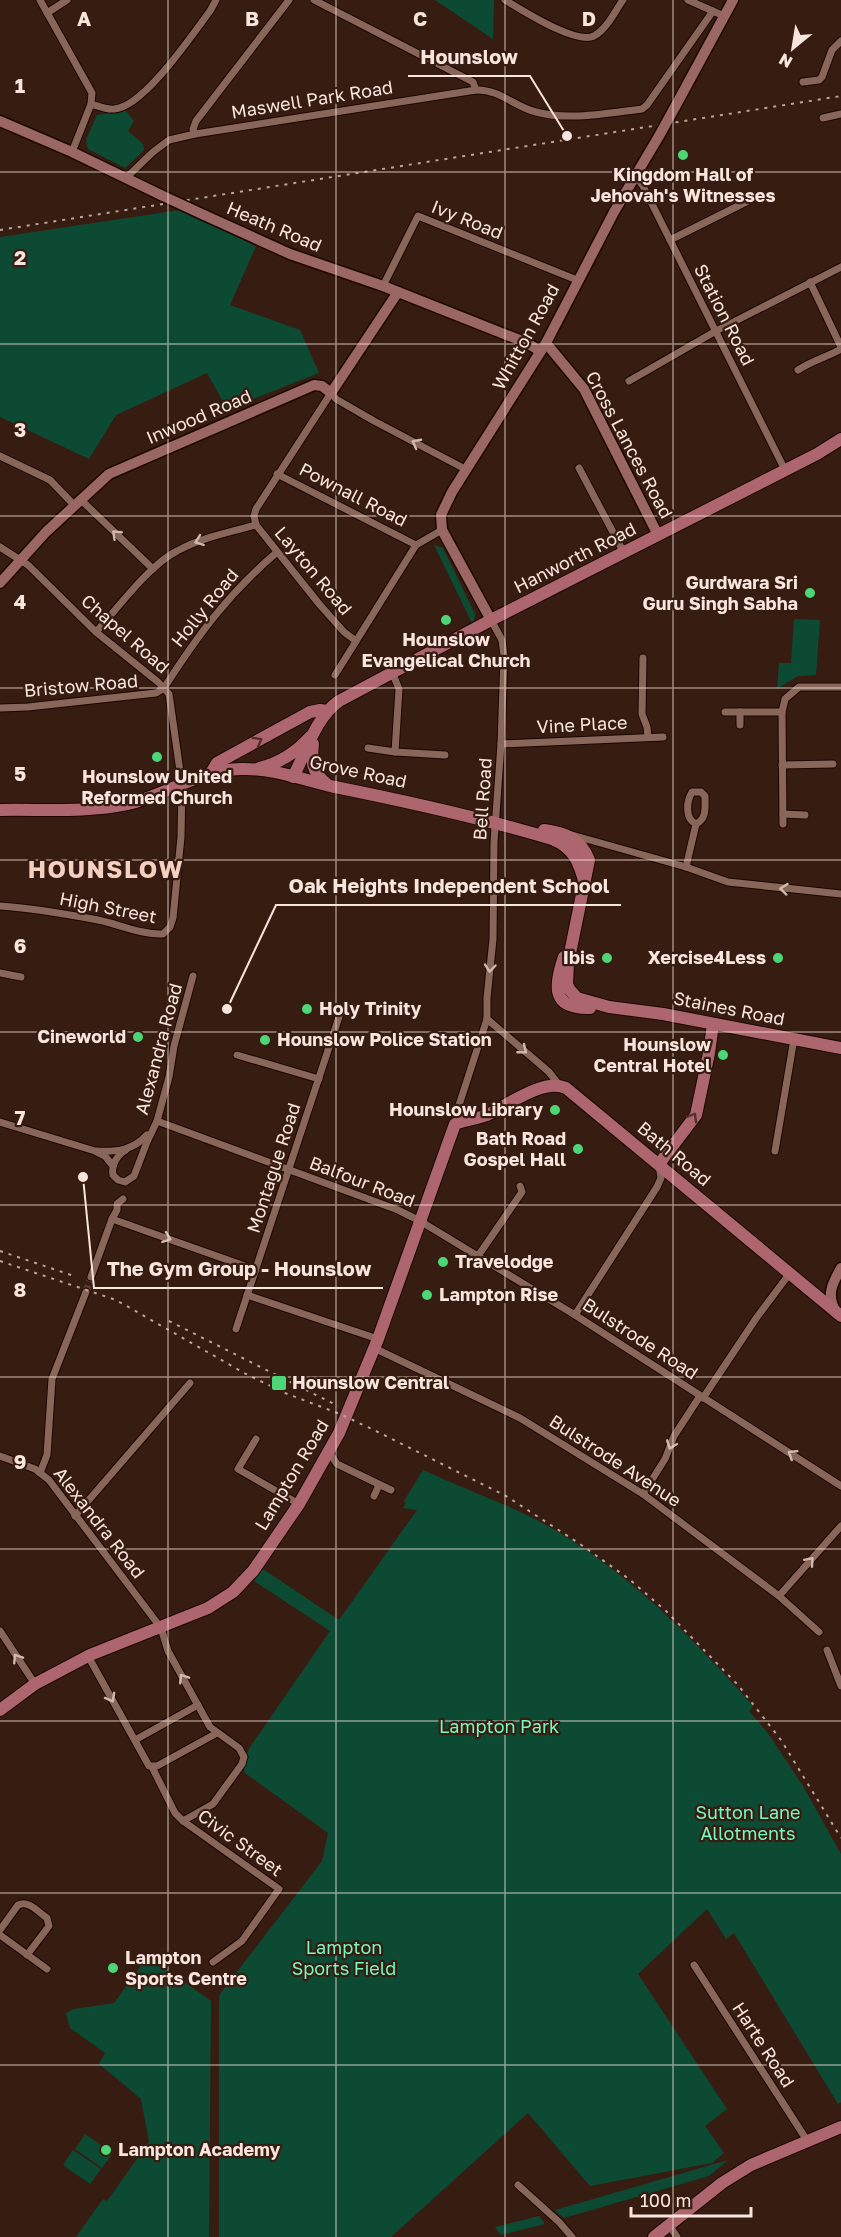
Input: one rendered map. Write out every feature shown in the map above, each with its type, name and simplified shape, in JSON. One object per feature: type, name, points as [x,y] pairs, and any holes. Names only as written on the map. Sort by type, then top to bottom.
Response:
[{"type":"main road","name":"Hanworth Road","points":[[291,776],[327,711],[339,701],[841,439]]},
{"type":"main road","name":"Hanworth Road","points":[[0,810],[108,807],[130,803],[211,773],[217,763],[310,712],[327,711]]},
{"type":"main road","name":"Hanworth Road","points":[[255,769],[279,761],[305,743],[314,732]]},
{"type":"main road","points":[[314,732],[312,754],[314,769],[321,779],[331,786]]},
{"type":"main road","points":[[291,776],[296,758],[305,743]]},
{"type":"main road","name":"Grove Road","points":[[211,773],[255,769],[496,823]]},
{"type":"main road","points":[[496,823],[562,843],[579,861],[585,884]]},
{"type":"main road","points":[[513,827],[559,832],[575,839],[585,848]]},
{"type":"main road","name":"Staines Road","points":[[585,848],[589,860],[585,884],[572,937],[556,983],[558,993],[564,1002],[585,1008],[609,1007],[663,1014],[841,1048]]},
{"type":"main road","points":[[659,1164],[696,1115],[713,1024]]},
{"type":"main road","points":[[460,1122],[484,1116],[541,1088],[559,1085]]},
{"type":"main road","name":"Bath Road","points":[[559,1085],[591,1108],[839,1314]]},
{"type":"main road","name":"Lampton Road","points":[[0,1710],[35,1684],[88,1656],[208,1608],[233,1592],[253,1571],[298,1504],[329,1452],[354,1401],[453,1126],[460,1122]]},
{"type":"main road","points":[[654,2237],[722,2182],[751,2165],[841,2127]]},
{"type":"street","points":[[40,0],[92,93],[91,104],[72,152]]},
{"type":"street","points":[[47,13],[68,0]]},
{"type":"street","points":[[91,104],[116,109],[147,91],[210,11],[216,0]]},
{"type":"street","points":[[195,134],[193,129],[196,121],[289,0]]},
{"type":"street","points":[[314,0],[473,82],[476,90]]},
{"type":"street","points":[[505,0],[566,33],[583,38],[595,35],[608,22],[623,0]]},
{"type":"street","points":[[688,0],[724,16]]},
{"type":"street","name":"Whitton Road","points":[[442,530],[441,515],[452,492],[543,347],[577,280],[700,65],[733,0]]},
{"type":"street","name":"Maswell Park Road","points":[[126,178],[153,152],[170,140],[195,134],[476,90],[493,92],[533,112],[551,116],[642,109],[681,59],[713,11]]},
{"type":"street","points":[[803,82],[819,80],[822,77],[832,50],[841,42]]},
{"type":"street","points":[[823,118],[841,114]]},
{"type":"street","name":"Heath Road","points":[[0,121],[72,152],[290,254],[383,286],[527,343],[543,347]]},
{"type":"street","name":"Station Road","points":[[635,176],[643,186],[785,470]]},
{"type":"street","points":[[670,240],[760,195]]},
{"type":"street","name":"Ivy Road","points":[[383,286],[418,216],[577,280]]},
{"type":"street","points":[[629,381],[716,331],[841,267]]},
{"type":"street","points":[[798,370],[807,363],[821,360],[841,348],[810,282]]},
{"type":"street","points":[[398,292],[331,393],[336,399],[374,421],[467,470]]},
{"type":"street","name":"Cross Lances Road","points":[[543,347],[584,389],[658,535]]},
{"type":"street","name":"Inwood Road","points":[[0,583],[20,559],[77,502],[109,474],[314,385],[322,386],[331,393]]},
{"type":"street","name":"Layton Road","points":[[331,393],[277,474],[254,516],[255,525],[276,553],[344,632],[356,641]]},
{"type":"street","points":[[0,456],[50,480],[153,568]]},
{"type":"street","points":[[579,468],[624,553]]},
{"type":"street","name":"Pownall Road","points":[[277,474],[416,544]]},
{"type":"street","points":[[96,632],[153,568],[175,552],[200,540],[255,525]]},
{"type":"street","points":[[335,675],[416,544],[442,530],[491,620]]},
{"type":"street","name":"Chapel Road","points":[[0,547],[20,559],[96,632],[164,688],[172,701],[182,784],[175,889]]},
{"type":"street","name":"Holly Road","points":[[164,688],[209,621],[250,575],[276,553]]},
{"type":"street","name":"Bell Road","points":[[460,1122],[459,1105],[487,1019],[493,939],[504,656],[502,640],[491,620]]},
{"type":"street","points":[[643,658],[642,714],[648,737]]},
{"type":"street","points":[[392,672],[399,689],[395,752]]},
{"type":"street","points":[[783,824],[782,712],[784,699],[799,687],[841,687]]},
{"type":"street","name":"Bristow Road","points":[[0,708],[150,695],[164,688]]},
{"type":"street","points":[[724,712],[782,712]]},
{"type":"street","points":[[740,712],[740,725]]},
{"type":"street","name":"Vine Place","points":[[501,744],[663,737]]},
{"type":"street","points":[[368,748],[445,755]]},
{"type":"street","points":[[820,754],[820,764]]},
{"type":"street","points":[[782,765],[833,764]]},
{"type":"street","points":[[783,814],[805,814]]},
{"type":"street","points":[[686,867],[696,824]]},
{"type":"street","points":[[559,832],[686,867],[728,882],[841,894]]},
{"type":"street","points":[[585,848],[601,842]]},
{"type":"street","name":"High Street","points":[[0,906],[97,920],[159,934],[171,925],[175,889]]},
{"type":"street","points":[[0,973],[21,977]]},
{"type":"street","name":"Alexandra Road","points":[[138,1164],[157,1121],[193,976]]},
{"type":"street","name":"Montague Road","points":[[236,1329],[339,1017]]},
{"type":"street","name":"Bath Road","points":[[487,1019],[549,1072],[559,1085]]},
{"type":"street","points":[[775,1152],[794,1039]]},
{"type":"street","points":[[237,1055],[319,1079]]},
{"type":"street","name":"Balfour Road","points":[[157,1121],[398,1210],[420,1221]]},
{"type":"street","points":[[0,1122],[95,1151],[105,1156],[112,1166]]},
{"type":"street","points":[[95,1151],[126,1150],[136,1154],[138,1164],[134,1176],[125,1182],[116,1178],[112,1172],[112,1166],[120,1154],[126,1150],[136,1145],[151,1131]]},
{"type":"street","points":[[575,1315],[653,1193],[661,1178],[659,1164]]},
{"type":"street","points":[[478,1256],[522,1192],[520,1186]]},
{"type":"street","points":[[91,1277],[117,1210],[117,1204],[123,1199]]},
{"type":"street","points":[[112,1219],[256,1270]]},
{"type":"street","name":"Bulstrode Road","points":[[420,1221],[575,1315],[841,1486]]},
{"type":"street","points":[[839,1314],[830,1295],[832,1283],[841,1268]]},
{"type":"street","points":[[644,1494],[665,1459],[674,1436],[758,1313],[790,1274]]},
{"type":"street","points":[[807,1287],[819,1290],[832,1283]]},
{"type":"street","name":"Alexandra Road","points":[[86,1292],[52,1379],[48,1455],[40,1473],[49,1480],[161,1628],[168,1651],[210,1727],[239,1748],[244,1757],[243,1764],[213,1804],[183,1821]]},
{"type":"street","name":"Bulstrode Avenue","points":[[247,1295],[376,1344],[520,1418],[644,1494],[779,1596],[819,1632]]},
{"type":"street","points":[[75,1516],[190,1383]]},
{"type":"street","points":[[256,1439],[238,1469],[298,1504]]},
{"type":"street","points":[[329,1452],[337,1464],[391,1490]]},
{"type":"street","points":[[0,1456],[40,1473]]},
{"type":"street","points":[[374,1496],[379,1485]]},
{"type":"street","points":[[779,1596],[841,1526]]},
{"type":"street","points":[[0,1632],[35,1684]]},
{"type":"street","points":[[827,1650],[840,1682]]},
{"type":"street","name":"Civic Street","points":[[88,1656],[147,1764],[152,1767],[175,1813],[279,1889],[242,1941],[213,1962]]},
{"type":"street","points":[[135,1740],[198,1705]]},
{"type":"street","points":[[152,1767],[217,1733]]},
{"type":"street","points":[[27,1955],[49,1926],[47,1918],[27,1903],[22,1903],[18,1905],[0,1932],[27,1955],[47,1969]]},
{"type":"street","name":"Harte Road","points":[[694,1965],[808,2142]]},
{"type":"street","points":[[518,2185],[572,2237]]},
{"type":"street","points":[[669,2225],[677,2237]]},
{"type":"green space","points":[[435,0],[494,0],[493,39]]},
{"type":"green space","points":[[125,110],[134,121],[128,131],[143,144],[144,150],[125,168],[88,149],[86,140],[97,115]]},
{"type":"green space","points":[[180,210],[256,246],[230,305],[300,330],[319,373],[227,409],[207,373],[116,415],[89,459],[0,417],[0,237]]},
{"type":"green space","points":[[434,545],[443,548],[475,614],[472,623]]},
{"type":"green space","points":[[794,619],[820,620],[816,675],[798,676],[777,689],[779,663],[791,663]]},
{"type":"green space","name":"Lampton Park","points":[[423,1470],[527,1515],[587,1551],[639,1590],[663,1612],[753,1706],[749,1711],[767,1732],[803,1786],[841,1854],[841,2102],[838,2104],[734,1933],[726,1939],[707,1909],[638,1974],[727,2109],[705,2126],[724,2153],[712,2163],[590,2186],[528,2113],[391,2237],[219,2237],[220,1994],[322,1861],[328,1833],[245,1773],[242,1764],[250,1747],[330,1631],[254,1581],[263,1569],[339,1620],[417,1510],[403,1508],[406,1503],[404,1501]]},
{"type":"green space","points":[[148,1956],[211,2001],[209,2237],[76,2237],[103,2199],[107,2201],[149,2142],[141,2099],[99,2064],[105,2053],[70,2028],[66,2013],[74,2009],[114,2003]]},
{"type":"green space","points":[[85,2134],[113,2153],[102,2168],[75,2149]]},
{"type":"green space","points":[[73,2150],[101,2169],[90,2184],[63,2165]]},
{"type":"green space","points":[[728,2160],[709,2176],[564,2218],[555,2210]]},
{"type":"green space","points":[[539,2216],[545,2224],[501,2235],[495,2227]]},
{"type":"tunnel","points":[[86,1292],[91,1277]]},
{"type":"railway","points":[[0,230],[841,96]]},
{"type":"railway","points":[[0,1251],[74,1276]]},
{"type":"railway","points":[[0,1261],[116,1300],[246,1374],[285,1393],[340,1414],[506,1496],[580,1544],[629,1579],[666,1611],[738,1685],[781,1740],[841,1838]]},
{"type":"railway","points":[[169,1321],[338,1406]]},
{"type":"place","name":"Hounslow","points":[[567,136]]},
{"type":"place","name":"Kingdom Hall of Jehovah's Witnesses","points":[[683,155]]},
{"type":"place","name":"Gurdwara Sri Guru Singh Sabha","points":[[810,593]]},
{"type":"place","name":"Hounslow Evangelical Church","points":[[446,620]]},
{"type":"place","name":"Hounslow United Reformed Church","points":[[157,757]]},
{"type":"place","name":"Ibis","points":[[607,958]]},
{"type":"place","name":"Xercise4Less","points":[[778,958]]},
{"type":"place","name":"Oak Heights Independent School","points":[[227,1009]]},
{"type":"place","name":"Holy Trinity","points":[[307,1009]]},
{"type":"place","name":"Cineworld","points":[[138,1037]]},
{"type":"place","name":"Hounslow Police Station","points":[[265,1040]]},
{"type":"place","name":"Hounslow Central Hotel","points":[[723,1055]]},
{"type":"place","name":"Hounslow Library","points":[[555,1110]]},
{"type":"place","name":"Bath Road Gospel Hall","points":[[578,1149]]},
{"type":"place","name":"The Gym Group - Hounslow","points":[[83,1177]]},
{"type":"place","name":"Travelodge","points":[[443,1262]]},
{"type":"place","name":"Lampton Rise","points":[[427,1295]]},
{"type":"place","name":"Hounslow Central","points":[[279,1383]]},
{"type":"place","name":"Lampton Sports Centre","points":[[113,1968]]},
{"type":"place","name":"Lampton Academy","points":[[106,2150]]},
{"type":"district","name":"HOUNSLOW","points":[[106,870]]},
{"type":"park label","name":"Sutton Lane Allotments","points":[[748,1823]]},
{"type":"park label","name":"Lampton Sports Field","points":[[344,1958]]}]
